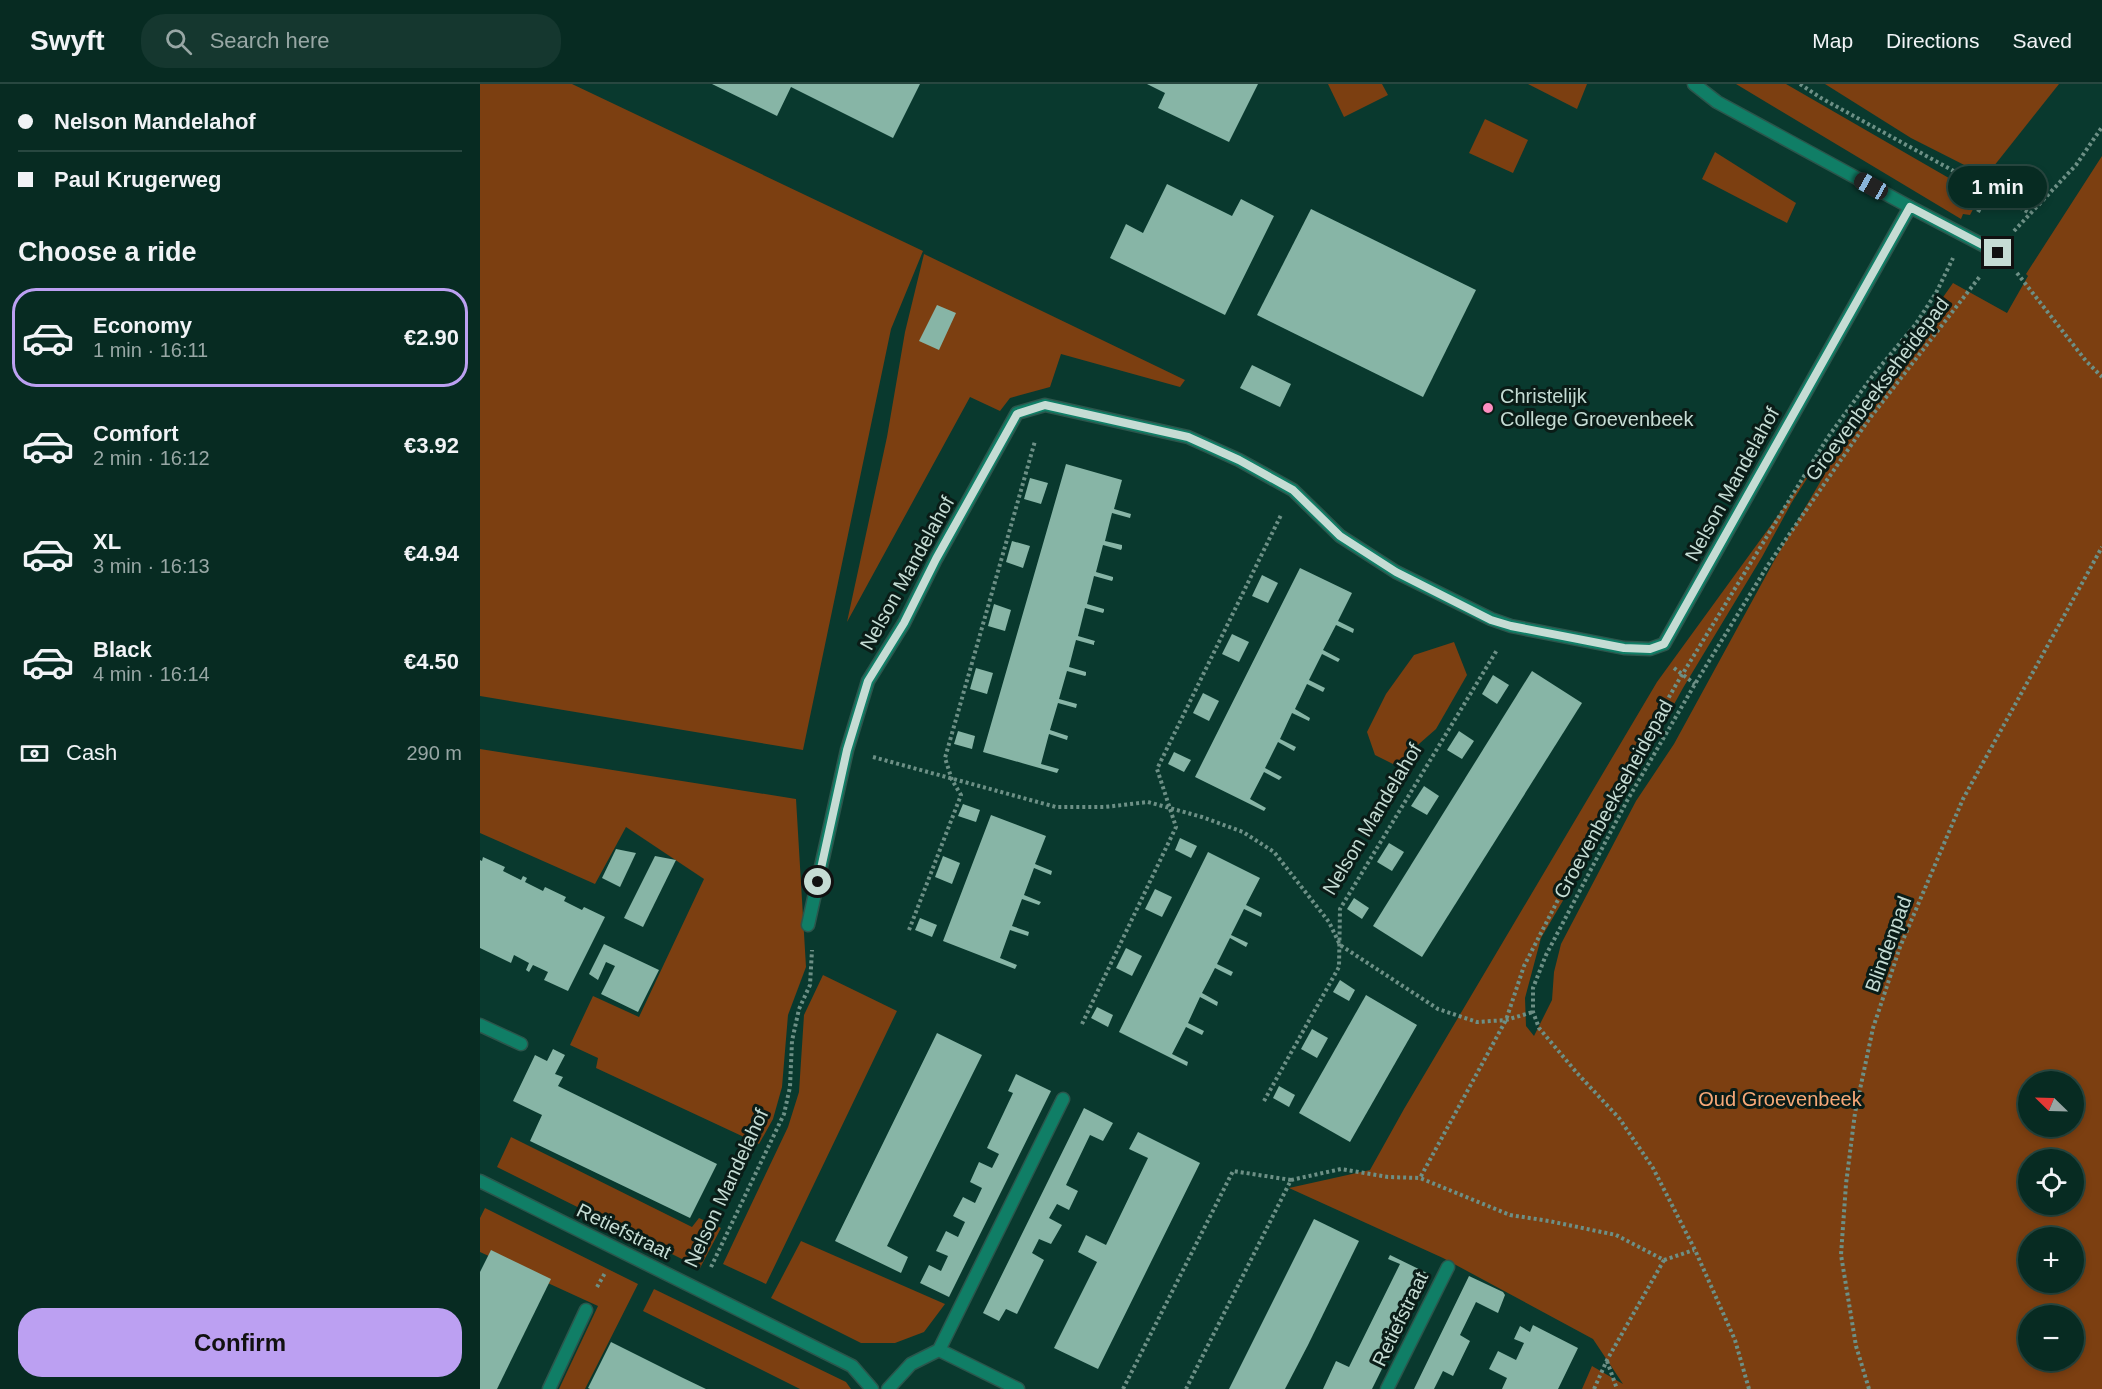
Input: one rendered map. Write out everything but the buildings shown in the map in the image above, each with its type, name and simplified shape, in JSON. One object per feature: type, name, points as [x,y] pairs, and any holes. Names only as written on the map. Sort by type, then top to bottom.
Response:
[{"type":"street","points":[[1694,84],[1717,102],[1998,253]]},
{"type":"street","name":"Nelson Mandelahof","points":[[808,925],[847,750],[868,681],[904,623],[936,559],[1017,414],[1045,405],[1188,437],[1239,460],[1293,490],[1340,536],[1396,572],[1470,610],[1511,626],[1624,648],[1650,649],[1664,644],[1910,207]]},
{"type":"street","points":[[480,1025],[521,1044]]},
{"type":"street","points":[[888,1389],[911,1364],[939,1350],[1063,1099]]},
{"type":"street","name":"Retiefstraat","points":[[480,1182],[852,1366],[872,1389]]},
{"type":"street","name":"Retiefstraat","points":[[1387,1389],[1448,1266]]},
{"type":"street","points":[[549,1389],[586,1310]]},
{"type":"street","points":[[939,1350],[1018,1389]]},
{"type":"path","points":[[1800,84],[1821,98],[2030,213],[2076,165],[2102,127]]},
{"type":"path","points":[[1420,1178],[1506,1020],[1524,966],[1597,824],[1677,683],[1828,437],[1874,374],[1915,324],[1936,293],[1965,234]]},
{"type":"path","points":[[1998,253],[2005,258],[2086,361],[2102,377]]},
{"type":"path","name":"Groevenbeekseheidepad","points":[[1533,1012],[1533,988],[1546,955],[1628,799],[1695,684],[1768,566],[1870,418],[1998,253]]},
{"type":"path","points":[[909,930],[961,795],[952,780],[945,758],[1045,405]]},
{"type":"path","points":[[1082,1024],[1176,827],[1157,769],[1293,490]]},
{"type":"path","name":"Blindenpad","points":[[1869,1389],[1856,1346],[1841,1255],[1846,1184],[1855,1113],[1874,1028],[1900,947],[1963,799],[2102,547]]},
{"type":"path","name":"Nelson Mandelahof","points":[[1264,1101],[1339,967],[1340,909],[1511,626]]},
{"type":"path","name":"Nelson Mandelahof","points":[[847,750],[1056,807],[1105,807],[1148,802],[1243,832],[1274,852],[1329,922],[1341,945],[1438,1009],[1477,1022],[1506,1020],[1533,1012]]},
{"type":"path","name":"Nelson Mandelahof","points":[[699,1290],[718,1257],[784,1114],[790,1087],[792,1041],[799,1009],[810,985],[812,954],[808,925]]},
{"type":"path","points":[[1533,1012],[1539,1028],[1619,1118],[1653,1168],[1695,1250],[1735,1340],[1749,1389]]},
{"type":"path","points":[[1123,1389],[1233,1171],[1291,1180],[1341,1169],[1388,1177],[1420,1178],[1510,1215],[1616,1235],[1664,1260]]},
{"type":"path","points":[[1186,1389],[1291,1180]]},
{"type":"path","points":[[586,1310],[616,1249]]},
{"type":"path","points":[[1593,1389],[1664,1260],[1695,1250]]},
{"type":"path","points":[[1607,1360],[1617,1389]]},
{"type":"green space","points":[[480,84],[572,84],[923,251],[891,329],[803,750],[480,696]]},
{"type":"green space","points":[[1328,84],[1382,84],[1388,95],[1344,117]]},
{"type":"green space","points":[[1528,84],[1587,84],[1577,109]]},
{"type":"green space","points":[[1736,84],[1786,84],[1980,196],[1970,215],[1963,214],[1961,219]]},
{"type":"green space","points":[[1825,84],[2059,84],[1986,176],[1911,138]]},
{"type":"green space","points":[[1485,119],[1528,140],[1513,173],[1469,153]]},
{"type":"green space","points":[[1715,152],[1796,203],[1787,223],[1702,179]]},
{"type":"green space","name":"Oud Groevenbeek","points":[[2102,156],[2102,1389],[1582,1389],[1592,1366],[1623,1384],[1593,1339],[1443,1258],[1289,1188],[1370,1170],[1657,682],[1822,455],[1683,688],[1608,824],[1541,938],[1525,998],[1526,1026],[1534,1036],[1552,1000],[1554,972],[1561,944],[1636,801],[1674,744],[1774,561],[1854,424],[1953,283],[2007,313],[2028,276],[2026,274]]},
{"type":"green space","points":[[924,254],[1185,380],[1180,387],[1061,354],[1050,387],[1010,398],[1000,411],[970,397],[847,622],[887,437],[905,332]]},
{"type":"green space","points":[[1454,642],[1467,675],[1436,729],[1395,765],[1375,755],[1367,732],[1386,694],[1414,655]]},
{"type":"green space","points":[[480,749],[796,799],[806,967],[788,1015],[782,1087],[773,1119],[759,1144],[596,1068],[598,1058],[570,1045],[593,996],[639,1017],[704,879],[626,827],[595,884],[480,833]]},
{"type":"green space","points":[[823,975],[897,1011],[766,1284],[723,1264],[788,1127],[799,1092],[804,1015]]},
{"type":"green space","points":[[511,1137],[692,1227],[699,1218],[721,1228],[700,1268],[497,1167]]},
{"type":"green space","points":[[485,1208],[638,1284],[585,1389],[559,1389],[598,1306],[480,1252],[480,1218]]},
{"type":"green space","points":[[801,1241],[945,1304],[924,1332],[895,1343],[861,1343],[771,1298]]},
{"type":"green space","points":[[654,1289],[846,1382],[851,1389],[800,1389],[643,1311]]},
{"type":"place","name":"Christelijk College Groevenbeek","points":[[1488,408]]},
{"type":"route","points":[[818,882],[847,750],[868,681],[904,623],[936,559],[1017,414],[1045,405],[1188,437],[1239,460],[1293,490],[1340,536],[1396,572],[1491,620],[1624,648],[1650,649],[1664,644],[1910,207],[1998,253]]}]
